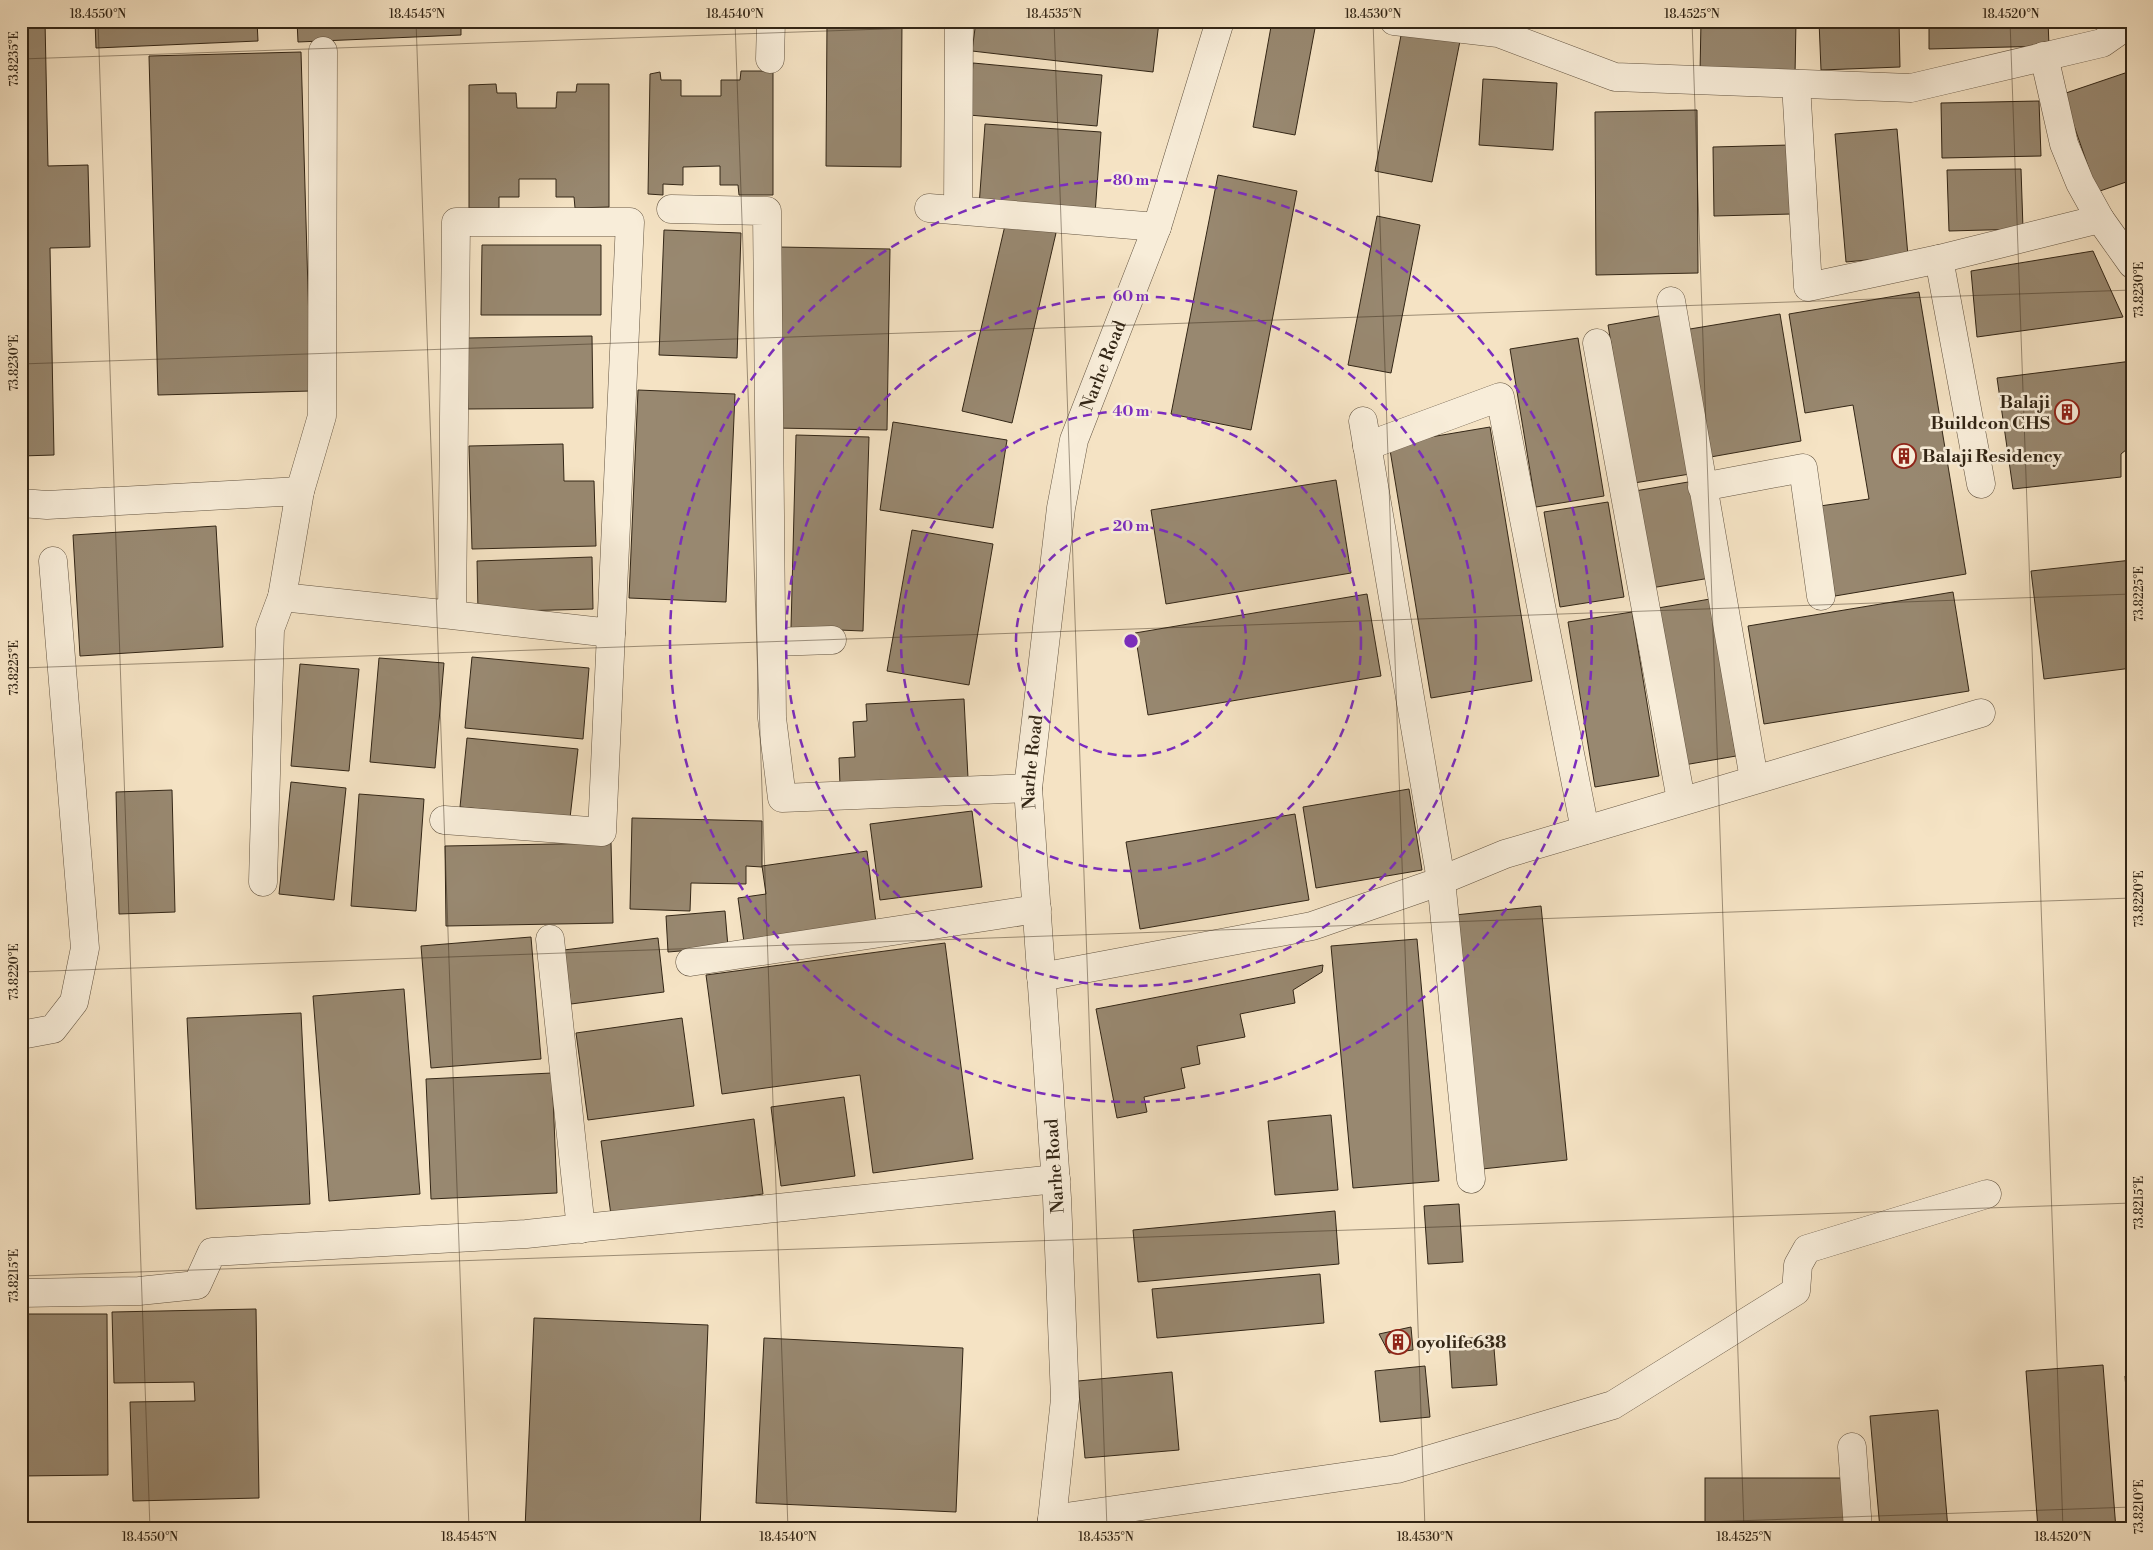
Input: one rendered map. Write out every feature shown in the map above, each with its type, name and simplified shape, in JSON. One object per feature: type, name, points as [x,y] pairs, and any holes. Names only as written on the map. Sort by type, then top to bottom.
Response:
[{"type":"street","points":[[770,59],[771,21]]},
{"type":"street","points":[[958,210],[959,21]]},
{"type":"street","name":"Narhe Road","points":[[1052,1524],[1065,1399],[1056,1179],[1028,788],[1061,508],[1074,440],[1158,227],[1220,21]]},
{"type":"street","points":[[1394,21],[1498,33],[1615,77],[1911,88],[2102,43],[2132,22]]},
{"type":"street","points":[[263,882],[270,629],[282,597],[300,491],[322,416],[323,51]]},
{"type":"street","points":[[2044,56],[2064,144],[2080,183],[2100,219],[2132,264]]},
{"type":"street","points":[[1796,84],[1808,287],[1939,259],[2100,219]]},
{"type":"street","points":[[928,208],[1158,227]]},
{"type":"street","points":[[671,209],[767,211],[772,718],[782,798],[1028,788]]},
{"type":"street","points":[[444,820],[602,832],[630,222],[456,222],[452,614]]},
{"type":"street","points":[[1939,259],[1981,484]]},
{"type":"street","points":[[1671,301],[1754,779]]},
{"type":"street","points":[[1597,343],[1681,800]]},
{"type":"street","points":[[1471,1179],[1441,880],[1365,433],[1500,397],[1585,830]]},
{"type":"street","points":[[1702,487],[1804,468],[1821,596]]},
{"type":"street","points":[[21,503],[48,504],[300,491]]},
{"type":"street","points":[[21,1034],[53,1029],[74,1002],[85,948],[53,562]]},
{"type":"street","points":[[282,597],[452,614],[610,633]]},
{"type":"street","points":[[772,642],[832,640]]},
{"type":"street","points":[[1041,977],[1312,926],[1441,880],[1505,854],[1681,800],[1981,713]]},
{"type":"street","points":[[690,962],[1036,909]]},
{"type":"street","points":[[550,939],[581,1229]]},
{"type":"street","points":[[21,1292],[139,1290],[196,1285],[212,1252],[516,1235],[1056,1179]]},
{"type":"street","points":[[1052,1524],[1397,1469],[1613,1405],[1796,1291],[1798,1265],[1806,1249],[1987,1194]]},
{"type":"street","points":[[1852,1447],[1858,1529]]},
{"type":"building","points":[[21,21],[45,21],[48,166],[88,165],[90,247],[50,248],[54,455],[21,456]]},
{"type":"building","points":[[95,21],[257,21],[258,41],[96,48]]},
{"type":"building","points":[[297,21],[461,21],[461,35],[298,42]]},
{"type":"building","points":[[827,21],[902,21],[901,167],[826,166]]},
{"type":"building","points":[[976,21],[1159,22],[1153,72],[972,51]]},
{"type":"building","points":[[1272,21],[1316,23],[1295,135],[1253,127]]},
{"type":"building","points":[[1701,21],[1796,21],[1795,75],[1700,73]]},
{"type":"building","points":[[1819,21],[1899,21],[1900,67],[1821,70]]},
{"type":"building","points":[[1929,21],[2048,21],[2049,46],[1929,49]]},
{"type":"building","points":[[1403,25],[1461,36],[1432,182],[1375,171]]},
{"type":"building","points":[[301,52],[311,391],[158,395],[149,56]]},
{"type":"building","points":[[973,63],[1102,75],[1097,126],[969,115]]},
{"type":"building","points":[[741,71],[773,71],[773,195],[739,195],[738,185],[720,185],[720,166],[683,167],[683,185],[663,184],[663,195],[648,194],[650,74],[660,72],[661,80],[681,80],[681,96],[721,96],[721,80],[740,80]]},
{"type":"building","points":[[2131,71],[2132,180],[2097,192],[2063,94]]},
{"type":"building","points":[[1483,79],[1557,83],[1553,150],[1479,145]]},
{"type":"building","points":[[496,84],[497,93],[516,93],[517,108],[556,108],[557,92],[576,92],[577,84],[609,84],[609,207],[575,208],[574,197],[556,197],[556,179],[519,179],[519,197],[499,197],[499,208],[469,208],[469,85]]},
{"type":"building","points":[[2039,101],[2041,156],[1942,158],[1941,103]]},
{"type":"building","points":[[1697,110],[1698,273],[1596,275],[1595,112]]},
{"type":"building","points":[[985,124],[1101,132],[1095,214],[979,206]]},
{"type":"building","points":[[1897,129],[1908,256],[1846,262],[1835,134]]},
{"type":"building","points":[[1790,145],[1792,214],[1714,216],[1713,147]]},
{"type":"building","points":[[2021,169],[2023,229],[1949,231],[1947,170]]},
{"type":"building","points":[[1218,175],[1297,191],[1251,430],[1171,414]]},
{"type":"building","points":[[1377,216],[1420,225],[1391,373],[1348,365]]},
{"type":"building","points":[[1006,221],[1056,233],[1012,423],[962,411]]},
{"type":"building","points":[[664,230],[741,233],[737,358],[659,355]]},
{"type":"building","points":[[482,245],[601,245],[601,315],[481,315]]},
{"type":"building","points":[[779,247],[890,249],[887,430],[775,428]]},
{"type":"building","points":[[2093,251],[2123,317],[1977,337],[1971,271]]},
{"type":"building","name":"Balaji Residency","points":[[1919,292],[1966,574],[1835,596],[1820,506],[1869,499],[1853,405],[1805,413],[1789,314]]},
{"type":"building","points":[[1780,314],[1801,441],[1705,458],[1684,330]]},
{"type":"building","points":[[1664,315],[1690,474],[1634,483],[1608,325]]},
{"type":"building","points":[[592,336],[593,408],[468,409],[467,338]]},
{"type":"building","points":[[1578,338],[1604,496],[1536,507],[1510,349]]},
{"type":"building","name":"Balaji Buildcon CHS","points":[[2132,361],[2132,445],[2121,454],[2121,477],[2013,489],[1997,378]]},
{"type":"building","points":[[638,390],[735,394],[726,602],[629,598]]},
{"type":"building","points":[[893,422],[1007,440],[993,528],[880,510]]},
{"type":"building","points":[[1490,427],[1532,681],[1431,698],[1389,444]]},
{"type":"building","points":[[796,435],[869,437],[863,631],[791,628]]},
{"type":"building","points":[[563,444],[564,481],[594,481],[596,546],[472,549],[469,446]]},
{"type":"building","points":[[1336,480],[1351,573],[1166,604],[1151,510]]},
{"type":"building","points":[[1694,481],[1710,578],[1651,588],[1635,491]]},
{"type":"building","points":[[1608,502],[1624,597],[1560,607],[1544,512]]},
{"type":"building","points":[[216,526],[223,647],[80,656],[73,535]]},
{"type":"building","points":[[912,530],[993,544],[969,685],[887,671]]},
{"type":"building","points":[[592,557],[593,609],[478,612],[477,561]]},
{"type":"building","points":[[2132,560],[2132,668],[2044,679],[2031,571]]},
{"type":"building","points":[[1953,592],[1969,691],[1764,724],[1748,626]]},
{"type":"building","points":[[1367,594],[1381,676],[1148,715],[1135,633]]},
{"type":"building","points":[[1710,599],[1736,756],[1684,765],[1658,608]]},
{"type":"building","points":[[1632,612],[1659,776],[1595,787],[1568,622]]},
{"type":"building","points":[[21,637],[24,688],[21,689]]},
{"type":"building","points":[[472,657],[589,668],[583,739],[465,728]]},
{"type":"building","points":[[379,658],[444,663],[435,768],[370,762]]},
{"type":"building","points":[[300,664],[359,669],[349,771],[291,766]]},
{"type":"building","points":[[964,699],[968,778],[840,785],[839,758],[855,757],[853,722],[867,721],[866,704]]},
{"type":"building","points":[[467,738],[578,749],[570,818],[460,807]]},
{"type":"building","points":[[291,782],[346,788],[334,900],[279,894]]},
{"type":"building","points":[[1409,789],[1422,870],[1316,888],[1303,807]]},
{"type":"building","points":[[172,790],[175,912],[119,914],[116,792]]},
{"type":"building","points":[[359,794],[424,799],[416,911],[351,906]]},
{"type":"building","points":[[972,811],[982,887],[880,900],[870,824]]},
{"type":"building","points":[[1295,814],[1309,900],[1140,929],[1126,842]]},
{"type":"building","points":[[632,818],[762,821],[762,867],[746,866],[746,884],[691,883],[690,911],[630,909]]},
{"type":"building","points":[[611,843],[613,923],[446,926],[445,846]]},
{"type":"building","points":[[867,851],[876,923],[744,942],[738,898],[766,894],[762,866]]},
{"type":"building","points":[[1541,906],[1567,1160],[1482,1169],[1455,915]]},
{"type":"building","points":[[725,911],[728,947],[668,952],[666,916]]},
{"type":"building","points":[[531,937],[541,1059],[431,1068],[421,946]]},
{"type":"building","points":[[658,938],[664,992],[571,1004],[564,950]]},
{"type":"building","points":[[1417,939],[1439,1181],[1353,1188],[1331,946]]},
{"type":"building","points":[[945,943],[973,1159],[873,1173],[860,1075],[722,1094],[706,975]]},
{"type":"building","points":[[1323,965],[1322,972],[1293,990],[1295,1003],[1240,1014],[1245,1037],[1197,1046],[1200,1064],[1181,1068],[1185,1088],[1144,1097],[1147,1112],[1117,1118],[1096,1009]]},
{"type":"building","points":[[404,989],[420,1194],[329,1201],[313,996]]},
{"type":"building","points":[[301,1013],[310,1204],[196,1209],[187,1018]]},
{"type":"building","points":[[682,1018],[694,1106],[588,1120],[576,1033]]},
{"type":"building","points":[[552,1073],[557,1193],[431,1199],[426,1079]]},
{"type":"building","points":[[844,1097],[855,1176],[781,1186],[771,1107]]},
{"type":"building","points":[[1331,1115],[1338,1190],[1275,1195],[1268,1121]]},
{"type":"building","points":[[754,1119],[763,1194],[611,1215],[601,1141]]},
{"type":"building","points":[[1459,1204],[1463,1262],[1428,1264],[1424,1206]]},
{"type":"building","points":[[1335,1211],[1339,1264],[1138,1282],[1133,1230]]},
{"type":"building","points":[[1320,1274],[1324,1323],[1157,1338],[1152,1289]]},
{"type":"building","points":[[256,1309],[259,1498],[133,1501],[130,1402],[195,1401],[194,1382],[114,1383],[112,1312]]},
{"type":"building","points":[[21,1314],[107,1314],[108,1475],[21,1476]]},
{"type":"building","points":[[534,1318],[708,1325],[700,1529],[525,1529]]},
{"type":"building","name":"oyolife638","points":[[1411,1327],[1413,1350],[1389,1353],[1379,1334]]},
{"type":"building","points":[[1493,1336],[1497,1385],[1452,1388],[1449,1340]]},
{"type":"building","points":[[764,1338],[963,1348],[956,1512],[756,1503]]},
{"type":"building","points":[[2103,1365],[2116,1529],[2038,1529],[2026,1371]]},
{"type":"building","points":[[1425,1366],[1430,1417],[1380,1422],[1375,1371]]},
{"type":"building","points":[[1172,1372],[1179,1450],[1085,1458],[1078,1381]]},
{"type":"building","points":[[2125,1376],[2132,1376],[2132,1468]]},
{"type":"building","points":[[1938,1410],[1948,1529],[1880,1529],[1870,1416]]},
{"type":"building","points":[[1705,1478],[1846,1478],[1846,1529],[1705,1529]]},
{"type":"place","name":"Balaji Buildcon CHS","points":[[2067,412]]},
{"type":"place","name":"Balaji Residency","points":[[1904,456]]},
{"type":"place","name":"oyolife638","points":[[1398,1342]]}]
